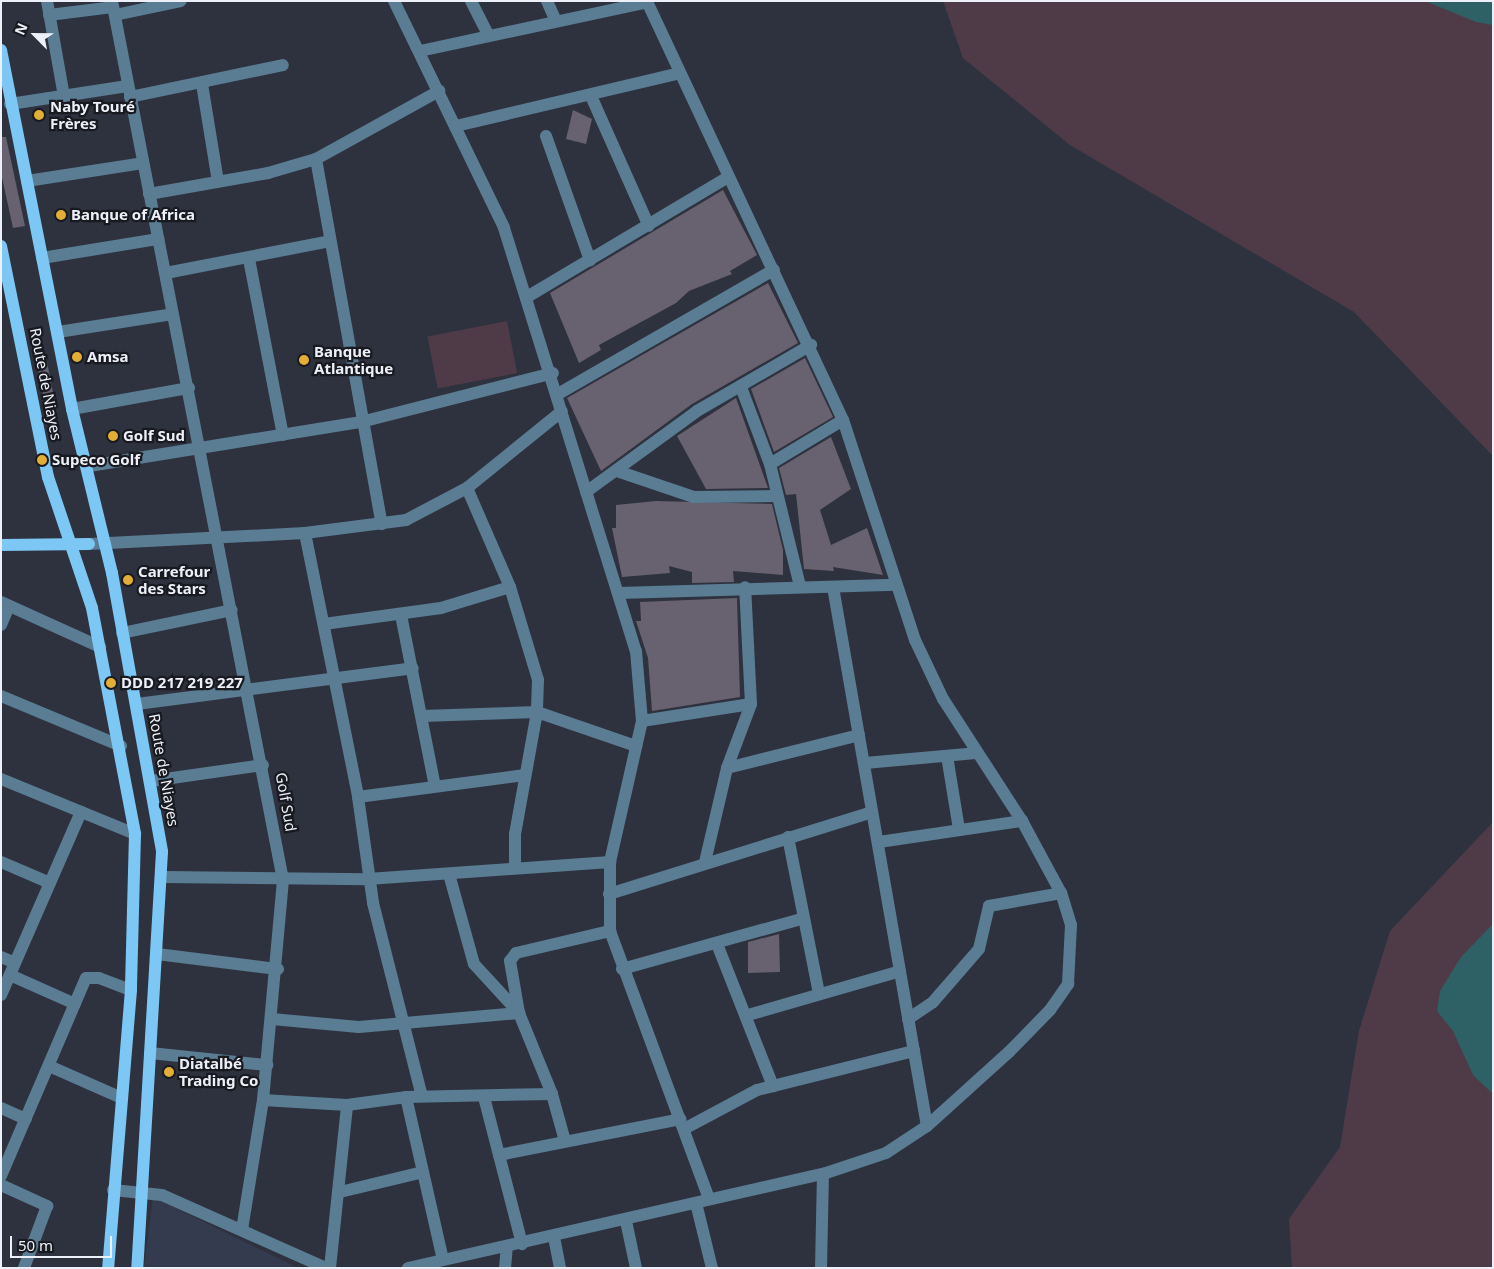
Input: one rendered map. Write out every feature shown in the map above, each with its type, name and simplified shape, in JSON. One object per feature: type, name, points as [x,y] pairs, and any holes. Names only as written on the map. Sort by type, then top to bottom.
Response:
[{"type":"main road","name":"Route de Niayes","points":[[1,50],[10,104],[58,332],[72,409],[89,466],[106,544],[151,781],[163,877],[137,1268]]},
{"type":"main road","name":"Route de Niayes","points":[[1,246],[48,477],[72,544],[100,647],[122,746],[136,834],[131,990],[108,1268]]},
{"type":"main road","points":[[1,545],[89,544]]},
{"type":"street","points":[[47,1],[64,96]]},
{"type":"street","points":[[49,15],[180,1]]},
{"type":"street","points":[[394,1],[420,51],[504,228],[553,373],[586,492],[636,651],[642,721],[610,862],[610,931],[622,970],[709,1199]]},
{"type":"street","points":[[471,1],[488,34]]},
{"type":"street","points":[[547,1],[555,20]]},
{"type":"street","points":[[408,1268],[626,1221],[709,1199],[823,1174],[886,1153],[927,1126],[1022,1038],[1068,984],[1071,925],[1061,893],[1022,821],[976,753],[943,699],[895,585],[843,420],[774,270],[727,178],[648,2],[488,34],[420,51]]},
{"type":"street","name":"Golf Sud","points":[[113,8],[263,765],[283,880],[278,969],[263,1100],[242,1229]]},
{"type":"street","points":[[10,104],[64,96],[202,84],[283,65]]},
{"type":"street","points":[[456,126],[591,96],[680,73]]},
{"type":"street","points":[[202,84],[218,182]]},
{"type":"street","points":[[149,194],[218,182],[316,158],[439,91]]},
{"type":"street","points":[[591,96],[649,226]]},
{"type":"street","points":[[546,136],[590,260]]},
{"type":"street","points":[[316,158],[361,422],[382,524]]},
{"type":"street","points":[[27,181],[143,163]]},
{"type":"street","points":[[528,297],[727,178]]},
{"type":"street","points":[[42,258],[158,239]]},
{"type":"street","points":[[166,273],[330,242]]},
{"type":"street","points":[[249,258],[283,434]]},
{"type":"street","points":[[558,394],[774,270]]},
{"type":"street","points":[[58,332],[173,314]]},
{"type":"street","points":[[586,492],[697,411],[810,346]]},
{"type":"street","points":[[89,466],[199,446],[361,422],[553,373]]},
{"type":"street","points":[[741,387],[770,464],[800,586]]},
{"type":"street","points":[[72,409],[189,388]]},
{"type":"street","points":[[89,544],[305,533],[382,524],[437,507],[467,488],[562,410]]},
{"type":"street","points":[[770,464],[843,420]]},
{"type":"street","points":[[616,471],[694,497],[777,496]]},
{"type":"street","points":[[467,488],[510,587],[531,648],[538,680],[537,712],[525,775],[515,866]]},
{"type":"street","points":[[305,533],[358,797],[368,879],[422,1096]]},
{"type":"street","points":[[619,593],[745,587],[895,585]]},
{"type":"street","points":[[324,624],[441,608],[510,587]]},
{"type":"street","points":[[705,862],[727,768],[751,704],[745,587]]},
{"type":"street","points":[[833,587],[927,1126]]},
{"type":"street","points":[[1,625],[5,604],[100,647]]},
{"type":"street","points":[[122,633],[232,610]]},
{"type":"street","points":[[401,614],[435,786]]},
{"type":"street","points":[[136,704],[247,688],[413,668]]},
{"type":"street","points":[[1,696],[122,746]]},
{"type":"street","points":[[642,721],[751,704]]},
{"type":"street","points":[[422,716],[537,712],[636,746]]},
{"type":"street","points":[[727,768],[859,734]]},
{"type":"street","points":[[865,763],[976,753]]},
{"type":"street","points":[[947,756],[959,829]]},
{"type":"street","points":[[151,781],[263,765]]},
{"type":"street","points":[[358,797],[525,775]]},
{"type":"street","points":[[1,778],[136,834]]},
{"type":"street","points":[[1,995],[81,812]]},
{"type":"street","points":[[609,894],[705,862],[872,812]]},
{"type":"street","points":[[878,842],[1022,821]]},
{"type":"street","points":[[788,837],[801,918],[819,994]]},
{"type":"street","points":[[1,862],[50,883]]},
{"type":"street","points":[[163,877],[283,880],[368,879],[449,874],[515,866],[610,862]]},
{"type":"street","points":[[449,874],[474,964],[519,1013]]},
{"type":"street","points":[[908,1019],[933,1002],[979,950],[989,906],[1061,893]]},
{"type":"street","points":[[622,970],[717,944],[801,918]]},
{"type":"street","points":[[565,1141],[552,1094],[519,1013],[512,956],[610,931]]},
{"type":"street","points":[[717,944],[748,1015],[773,1086]]},
{"type":"street","points":[[157,954],[278,969]]},
{"type":"street","points":[[1,957],[15,963]]},
{"type":"street","points":[[748,1015],[900,971]]},
{"type":"street","points":[[10,975],[75,1004]]},
{"type":"street","points":[[1,1176],[86,978],[92,976],[131,990]]},
{"type":"street","points":[[272,1019],[359,1028],[403,1021],[519,1013]]},
{"type":"street","points":[[499,1154],[565,1141],[682,1124],[735,1100],[773,1086],[914,1051]]},
{"type":"street","points":[[150,1053],[267,1064]]},
{"type":"street","points":[[49,1066],[122,1098]]},
{"type":"street","points":[[263,1100],[348,1105],[422,1096],[484,1097],[552,1094]]},
{"type":"street","points":[[406,1097],[443,1260]]},
{"type":"street","points":[[484,1097],[522,1244]]},
{"type":"street","points":[[330,1268],[340,1192],[348,1105]]},
{"type":"street","points":[[1,1108],[26,1119]]},
{"type":"street","points":[[340,1192],[423,1172]]},
{"type":"street","points":[[821,1268],[823,1174]]},
{"type":"street","points":[[1,1185],[47,1206],[24,1268]]},
{"type":"street","points":[[113,1190],[162,1195],[326,1268]]},
{"type":"street","points":[[696,1203],[712,1268]]},
{"type":"street","points":[[626,1221],[636,1268]]},
{"type":"street","points":[[554,1237],[560,1268]]},
{"type":"street","points":[[505,1268],[507,1247]]},
{"type":"shaded area","points":[[943,1],[1425,1],[1493,25],[1493,456],[1354,312],[1070,145],[963,58]]},
{"type":"shaded area","points":[[1425,1],[1493,1],[1493,25],[1476,22]]},
{"type":"shaded area","points":[[507,321],[517,373],[438,388],[427,336]]},
{"type":"shaded area","points":[[1493,822],[1493,1268],[1292,1268],[1289,1219],[1340,1147],[1359,1031],[1390,931]]},
{"type":"shaded area","points":[[1493,924],[1493,1094],[1473,1075],[1453,1031],[1437,1011],[1440,991],[1461,957]]},
{"type":"shaded area","points":[[153,1197],[298,1268],[144,1268]]},
{"type":"building","points":[[573,110],[592,119],[586,144],[566,139]]},
{"type":"building","points":[[1,137],[6,137],[25,226],[13,228],[1,173]]},
{"type":"building","points":[[723,190],[757,255],[730,271],[732,274],[689,291],[676,303],[599,345],[601,350],[579,363],[550,293]]},
{"type":"building","points":[[768,283],[798,343],[692,404],[601,471],[567,398]]},
{"type":"building","points":[[805,358],[833,417],[774,452],[751,389]]},
{"type":"building","points":[[47,362],[55,405],[46,407],[37,364]]},
{"type":"building","points":[[736,398],[768,488],[706,489],[677,436]]},
{"type":"building","points":[[831,437],[851,489],[820,510],[831,545],[867,528],[883,575],[833,567],[834,571],[804,569],[796,494],[786,495],[779,468]]},
{"type":"building","points":[[656,501],[772,504],[783,550],[783,575],[733,571],[734,582],[692,583],[692,572],[669,566],[670,573],[622,577],[612,528],[616,528],[616,505]]},
{"type":"building","points":[[737,598],[740,697],[652,711],[648,658],[636,621],[641,621],[640,602]]},
{"type":"building","points":[[779,934],[780,972],[748,973],[748,942]]},
{"type":"place","name":"Naby Touré Frères","points":[[39,115]]},
{"type":"place","name":"Banque of Africa","points":[[61,215]]},
{"type":"place","name":"Amsa","points":[[77,357]]},
{"type":"place","name":"Banque Atlantique","points":[[304,360]]},
{"type":"place","name":"Golf Sud","points":[[113,436]]},
{"type":"place","name":"Supeco Golf","points":[[42,460]]},
{"type":"place","name":"Carrefour des Stars","points":[[128,580]]},
{"type":"place","name":"DDD 217 219 227","points":[[111,683]]},
{"type":"place","name":"Diatalbé Trading Co","points":[[169,1072]]}]
